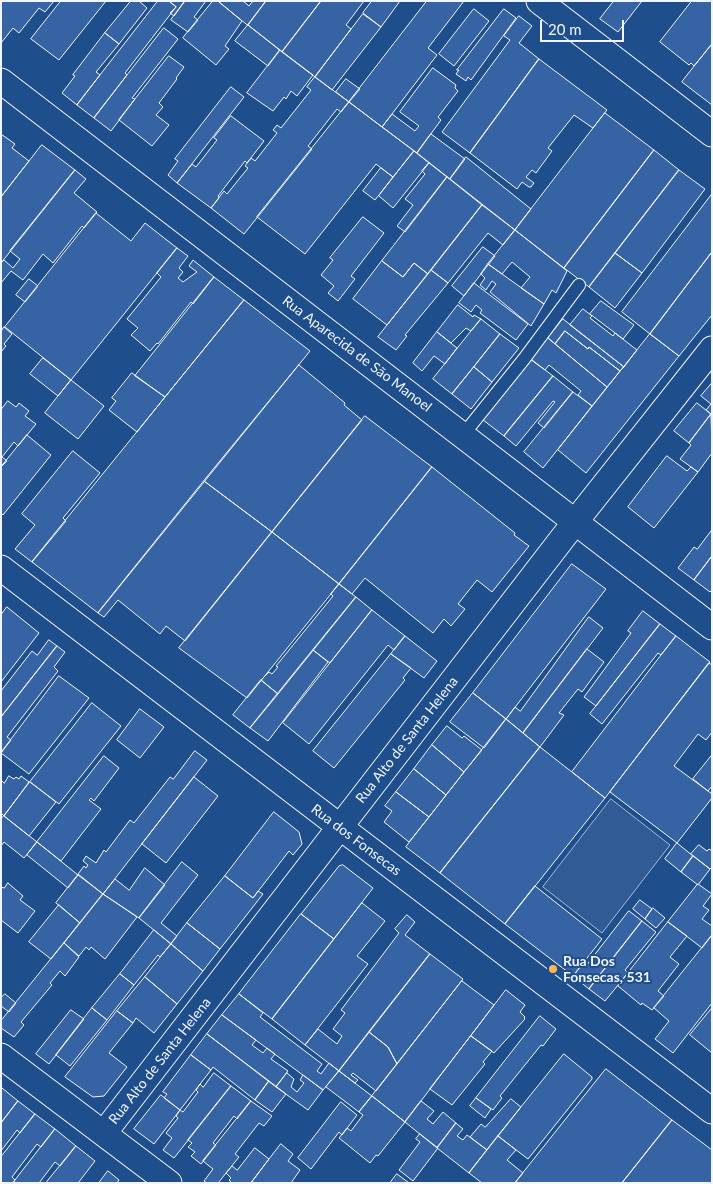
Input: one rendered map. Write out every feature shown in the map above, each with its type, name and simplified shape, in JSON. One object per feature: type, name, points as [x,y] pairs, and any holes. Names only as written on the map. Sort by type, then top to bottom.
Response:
[{"type":"street","points":[[539,1],[712,134]]},
{"type":"street","name":"Rua Aparecida de São Manoel","points":[[1,81],[712,627]]},
{"type":"street","name":"Rua Alto de Santa Helena","points":[[104,1133],[575,522],[712,349]]},
{"type":"street","name":"Rua dos Fonsecas","points":[[1,568],[712,1111]]},
{"type":"street","points":[[1,1056],[169,1183]]},
{"type":"lane","points":[[463,435],[524,360],[579,285]]},
{"type":"shaded area","points":[[611,799],[670,845],[602,933],[543,887]]},
{"type":"building","points":[[1,1],[54,1],[45,12],[39,8],[19,33],[13,28],[1,43]]},
{"type":"building","points":[[61,1],[106,1],[59,60],[31,39]]},
{"type":"building","points":[[131,1],[139,1],[147,8],[119,44],[105,33]]},
{"type":"building","points":[[158,1],[169,1],[176,7],[125,73],[127,75],[94,118],[77,105]]},
{"type":"building","points":[[169,1],[185,1],[174,16],[170,13],[176,7]]},
{"type":"building","points":[[185,1],[206,1],[194,17],[198,20],[188,32],[171,20]]},
{"type":"building","points":[[213,1],[218,1],[242,21],[225,46],[229,49],[216,65],[183,38]]},
{"type":"building","points":[[218,1],[243,1],[249,6],[253,1],[266,1],[248,25]]},
{"type":"building","points":[[266,1],[321,1],[282,52],[248,25]]},
{"type":"building","points":[[321,1],[364,1],[346,25],[351,29],[315,77],[282,52]]},
{"type":"building","points":[[372,1],[400,1],[381,27],[363,13]]},
{"type":"building","points":[[427,1],[464,1],[428,48],[437,55],[382,127],[349,102]]},
{"type":"building","points":[[614,1],[642,1],[618,32],[600,19]]},
{"type":"building","points":[[692,1],[712,1],[712,44],[694,66],[691,63],[689,65],[660,42]]},
{"type":"building","points":[[474,9],[489,21],[454,66],[439,54]]},
{"type":"building","points":[[504,9],[516,18],[471,80],[468,77],[466,81],[456,74],[459,70],[457,70]]},
{"type":"building","points":[[363,14],[381,27],[332,90],[315,77]]},
{"type":"building","points":[[519,16],[532,26],[519,43],[539,59],[470,153],[442,132],[510,40],[504,36]]},
{"type":"building","points":[[248,25],[280,50],[268,66],[235,41]]},
{"type":"building","points":[[164,28],[178,39],[132,98],[135,99],[111,131],[94,118]]},
{"type":"building","points":[[105,33],[119,44],[96,72],[100,75],[77,105],[62,93],[75,76],[73,75]]},
{"type":"building","points":[[712,44],[712,105],[682,82]]},
{"type":"building","points":[[280,50],[313,75],[297,96],[291,91],[286,99],[284,97],[273,111],[247,93]]},
{"type":"building","points":[[169,56],[184,67],[159,103],[163,107],[156,115],[169,125],[152,146],[119,120]]},
{"type":"building","points":[[539,59],[607,110],[593,128],[574,115],[548,148],[552,151],[536,173],[532,170],[526,177],[534,183],[531,187],[522,182],[517,189],[470,153]]},
{"type":"building","points":[[433,68],[456,85],[455,88],[458,91],[438,117],[441,120],[417,153],[382,127],[392,114],[415,131],[419,126],[400,112]]},
{"type":"building","points":[[315,77],[349,102],[341,112],[337,109],[308,146],[312,149],[244,234],[211,208],[224,191],[227,194],[248,168],[245,166],[251,158],[255,161],[277,133],[273,130],[277,125],[281,128],[311,90],[307,87]]},
{"type":"building","points":[[346,79],[360,89],[349,102],[336,92]]},
{"type":"building","points":[[231,87],[244,97],[177,183],[168,175],[178,161],[175,159]]},
{"type":"building","points":[[349,102],[414,151],[393,177],[376,164],[305,254],[257,217]]},
{"type":"building","points":[[605,113],[654,150],[564,268],[515,230]]},
{"type":"building","points":[[231,116],[264,141],[247,163],[245,161],[211,208],[177,183],[192,164],[196,167],[217,140],[214,138]]},
{"type":"building","points":[[1,134],[15,144],[12,148],[29,161],[1,197]]},
{"type":"building","points":[[431,134],[465,159],[450,179],[417,153]]},
{"type":"building","points":[[42,145],[75,170],[1,263],[1,197]]},
{"type":"building","points":[[654,150],[679,170],[589,287],[564,268]]},
{"type":"building","points":[[414,151],[429,163],[393,208],[379,196]]},
{"type":"building","points":[[466,157],[531,209],[515,230],[450,179]]},
{"type":"building","points":[[429,163],[447,177],[405,232],[397,226],[413,205],[405,199],[425,174],[422,171]]},
{"type":"building","points":[[381,168],[393,177],[375,200],[363,191]]},
{"type":"building","points":[[75,170],[86,179],[74,193],[97,212],[84,228],[82,226],[53,263],[43,254],[23,280],[11,271],[1,283],[1,263],[4,260],[13,268],[20,259],[10,251]]},
{"type":"building","points":[[679,170],[705,189],[642,273],[615,253]]},
{"type":"building","points":[[447,177],[482,205],[428,274],[414,263],[403,277],[382,261]]},
{"type":"building","points":[[712,194],[712,252],[650,334],[622,312]]},
{"type":"building","points":[[482,205],[515,230],[503,245],[488,233],[448,283],[431,270]]},
{"type":"building","points":[[96,213],[131,241],[145,223],[177,248],[71,380],[5,327]]},
{"type":"building","points":[[363,217],[384,233],[351,276],[355,279],[338,301],[328,293],[334,286],[321,275],[333,260],[330,258]]},
{"type":"building","points":[[515,230],[567,271],[556,293],[552,290],[544,304],[521,288],[530,277],[512,262],[502,274],[488,264]]},
{"type":"building","points":[[483,247],[495,256],[464,296],[452,286]]},
{"type":"building","points":[[177,248],[188,256],[179,268],[183,272],[178,278],[183,282],[197,272],[189,266],[193,260],[214,277],[193,304],[191,302],[158,344],[150,351],[131,335],[138,328],[127,319],[161,277],[157,273]]},
{"type":"building","points":[[712,252],[712,315],[679,356],[650,334]]},
{"type":"building","points":[[615,253],[642,273],[615,308],[589,287]]},
{"type":"building","points":[[382,261],[403,277],[414,263],[428,274],[387,325],[353,299]]},
{"type":"building","points":[[488,264],[544,304],[531,326],[490,292],[496,284],[492,281],[486,290],[480,285],[485,278],[481,274]]},
{"type":"building","points":[[431,270],[448,283],[405,335],[407,336],[396,350],[378,337]]},
{"type":"building","points":[[214,277],[244,300],[165,397],[135,376]]},
{"type":"building","points":[[29,279],[38,286],[25,302],[16,295]]},
{"type":"building","points":[[474,283],[528,324],[516,340],[480,313],[482,310],[476,305],[471,312],[459,303]]},
{"type":"building","points":[[244,300],[310,351],[98,613],[32,562]]},
{"type":"building","points":[[601,301],[634,325],[623,339],[590,314]]},
{"type":"building","points":[[458,305],[473,317],[474,315],[481,319],[471,331],[466,328],[451,343],[437,332]]},
{"type":"building","points":[[583,309],[592,316],[590,318],[613,336],[615,333],[637,350],[624,367],[570,325]]},
{"type":"building","points":[[481,319],[500,334],[452,394],[433,379]]},
{"type":"building","points":[[563,319],[624,367],[620,371],[565,331],[555,344],[548,338]]},
{"type":"building","points":[[4,327],[12,334],[4,344],[6,346],[1,352],[1,332]]},
{"type":"building","points":[[565,331],[620,371],[607,387],[555,344]]},
{"type":"building","points":[[437,332],[457,348],[445,364],[434,356],[422,371],[413,363]]},
{"type":"building","points":[[500,334],[519,348],[492,382],[474,367]]},
{"type":"building","points":[[650,334],[679,356],[586,473],[558,450]]},
{"type":"building","points":[[548,338],[607,387],[592,406],[578,395],[581,391],[549,365],[545,370],[530,359]]},
{"type":"building","points":[[43,358],[71,380],[58,396],[30,374]]},
{"type":"building","points":[[532,360],[553,376],[504,436],[483,420]]},
{"type":"building","points":[[299,365],[345,403],[344,405],[362,420],[272,532],[204,481]]},
{"type":"building","points":[[474,367],[492,382],[471,409],[452,394]]},
{"type":"building","points":[[132,373],[165,397],[137,432],[109,410],[116,401],[112,398]]},
{"type":"building","points":[[553,376],[573,392],[544,428],[538,423],[555,402],[553,401],[516,446],[504,436]]},
{"type":"building","points":[[71,380],[104,406],[78,439],[45,413]]},
{"type":"building","points":[[712,383],[712,415],[706,410],[711,404],[701,396]]},
{"type":"building","points":[[573,392],[592,406],[543,468],[524,452]]},
{"type":"building","points":[[8,401],[16,407],[19,403],[29,411],[25,416],[36,424],[18,446],[14,442],[2,457],[7,461],[1,467],[1,410]]},
{"type":"building","points":[[697,403],[711,414],[689,443],[674,431]]},
{"type":"building","points":[[711,414],[712,453],[698,472],[680,459],[691,445],[689,443]]},
{"type":"building","points":[[365,416],[432,467],[339,584],[272,532]]},
{"type":"building","points":[[27,435],[51,455],[3,515],[1,513],[1,467]]},
{"type":"building","points":[[73,451],[100,473],[63,518],[66,521],[32,562],[15,549],[35,525],[22,514]]},
{"type":"building","points":[[667,456],[687,471],[691,467],[698,472],[654,528],[628,507]]},
{"type":"building","points":[[432,467],[529,546],[492,592],[477,580],[458,604],[465,609],[451,626],[444,619],[433,633],[365,578],[352,594],[339,584]]},
{"type":"building","points":[[204,481],[272,532],[185,641],[166,626],[160,634],[118,600],[104,617],[98,613]]},
{"type":"building","points":[[712,530],[712,556],[694,580],[678,568],[694,547],[697,549]]},
{"type":"building","points":[[272,532],[339,584],[247,698],[179,648]]},
{"type":"building","points":[[712,556],[712,590],[710,592],[694,580]]},
{"type":"building","points":[[572,564],[606,589],[506,719],[473,693]]},
{"type":"building","points":[[339,584],[356,597],[278,694],[261,680],[269,672],[272,674],[278,667],[276,666],[333,596],[331,594]]},
{"type":"building","points":[[356,597],[372,610],[330,663],[313,650]]},
{"type":"building","points":[[7,607],[39,633],[1,682],[1,615]]},
{"type":"building","points":[[372,610],[405,636],[394,650],[388,645],[309,744],[283,723]]},
{"type":"building","points":[[643,611],[660,624],[596,706],[584,697],[631,633],[628,631]]},
{"type":"building","points":[[589,617],[603,628],[523,733],[506,719],[515,707],[520,711]]},
{"type":"building","points":[[660,624],[676,636],[661,655],[658,653],[602,724],[590,714]]},
{"type":"building","points":[[405,636],[437,661],[424,678],[391,654]]},
{"type":"building","points":[[676,636],[710,662],[605,798],[572,772]]},
{"type":"building","points":[[49,640],[57,646],[1,717],[1,691],[32,651],[37,655]]},
{"type":"building","points":[[57,646],[65,652],[54,667],[58,671],[7,737],[11,740],[1,753],[1,717]]},
{"type":"building","points":[[587,649],[604,662],[582,692],[578,689],[559,713],[564,715],[540,747],[523,733]]},
{"type":"building","points":[[313,650],[328,662],[268,741],[250,728]]},
{"type":"building","points":[[391,654],[411,668],[403,678],[405,680],[334,768],[313,751]]},
{"type":"building","points":[[709,663],[712,665],[712,732],[706,740],[698,734],[674,766],[712,794],[712,798],[677,843],[610,792]]},
{"type":"building","points":[[59,676],[89,698],[29,774],[1,753]]},
{"type":"building","points":[[261,680],[278,694],[250,728],[233,715]]},
{"type":"building","points":[[473,693],[506,719],[484,748],[450,722]]},
{"type":"building","points":[[92,703],[121,726],[59,804],[30,782]]},
{"type":"building","points":[[140,709],[164,727],[140,758],[117,740]]},
{"type":"building","points":[[506,719],[540,747],[440,873],[406,847]]},
{"type":"building","points":[[447,726],[482,750],[464,772],[432,745]]},
{"type":"building","points":[[432,745],[464,772],[446,795],[414,769]]},
{"type":"building","points":[[540,747],[605,798],[505,924],[440,873]]},
{"type":"building","points":[[195,751],[207,760],[103,894],[78,874],[84,866],[86,868],[88,865],[83,861],[86,856],[96,863],[104,850],[106,852],[130,820],[134,823],[170,777],[173,779]]},
{"type":"building","points":[[712,755],[712,786],[708,791],[693,779]]},
{"type":"building","points":[[104,756],[119,768],[94,801],[91,798],[89,800],[101,809],[61,861],[37,842]]},
{"type":"building","points":[[414,769],[446,795],[429,817],[396,792]]},
{"type":"building","points":[[9,776],[19,779],[21,776],[29,782],[4,816],[1,813],[1,780],[4,783]]},
{"type":"building","points":[[194,777],[218,796],[166,863],[142,844]]},
{"type":"building","points":[[30,782],[56,802],[29,836],[4,816]]},
{"type":"building","points":[[396,792],[429,817],[409,842],[384,822],[392,811],[385,806]]},
{"type":"building","points":[[274,812],[299,832],[302,844],[293,855],[289,851],[253,898],[225,876]]},
{"type":"building","points":[[4,816],[37,842],[24,858],[4,842],[1,846],[1,819]]},
{"type":"building","points":[[37,842],[78,875],[68,888],[27,855]]},
{"type":"building","points":[[677,843],[693,856],[681,872],[665,859]]},
{"type":"building","points":[[699,845],[707,851],[709,849],[712,851],[712,867],[710,869],[691,854]]},
{"type":"building","points":[[693,856],[710,869],[698,885],[681,872]]},
{"type":"building","points":[[182,862],[198,875],[161,923],[177,936],[171,944],[139,918]]},
{"type":"building","points":[[343,865],[373,888],[334,939],[301,914],[339,866]]},
{"type":"building","points":[[145,868],[165,885],[139,918],[103,894],[115,879],[129,890]]},
{"type":"building","points":[[78,875],[103,894],[80,923],[56,903]]},
{"type":"building","points":[[225,876],[253,898],[258,891],[263,894],[220,949],[187,923]]},
{"type":"building","points":[[8,883],[23,896],[20,900],[35,911],[18,933],[1,920],[1,887],[4,888]]},
{"type":"building","points":[[698,884],[712,894],[703,906],[709,910],[702,919],[712,926],[712,935],[702,948],[668,922]]},
{"type":"building","points":[[535,886],[602,939],[573,976],[505,924]]},
{"type":"building","points":[[103,894],[137,917],[105,959],[91,947],[89,950],[86,947],[79,956],[64,943]]},
{"type":"building","points":[[640,900],[652,909],[645,919],[633,909]]},
{"type":"building","points":[[362,903],[385,921],[357,956],[368,964],[305,1045],[272,1019]]},
{"type":"building","points":[[59,905],[80,923],[51,959],[29,942]]},
{"type":"building","points":[[653,908],[665,918],[656,928],[645,919]]},
{"type":"building","points":[[629,911],[642,921],[589,989],[573,976],[584,962],[587,964]]},
{"type":"building","points":[[301,914],[334,939],[272,1019],[239,994]]},
{"type":"building","points":[[407,915],[415,922],[405,935],[430,954],[339,1071],[305,1045],[318,1029],[337,1044],[342,1036],[333,1029],[345,1013],[341,1010],[399,933],[395,929]]},
{"type":"building","points":[[642,921],[656,932],[625,970],[628,973],[605,1001],[589,989]]},
{"type":"building","points":[[668,922],[687,936],[670,957],[679,964],[658,991],[664,996],[652,1010],[642,1003],[641,1005],[618,986]]},
{"type":"building","points":[[187,923],[220,949],[203,971],[171,944]]},
{"type":"building","points":[[154,930],[171,944],[160,957],[158,955],[134,985],[120,974]]},
{"type":"building","points":[[712,935],[712,1003],[673,1053],[655,1039],[669,1021],[654,1008]]},
{"type":"building","points":[[64,943],[79,957],[65,976],[60,971],[50,983],[52,985],[21,1022],[24,1025],[14,1037],[1,1028],[1,1021]]},
{"type":"building","points":[[171,944],[203,971],[177,1004],[145,977]]},
{"type":"building","points":[[430,954],[463,979],[397,1064],[388,1047],[369,1032]]},
{"type":"building","points":[[120,974],[134,985],[107,1020],[92,1008]]},
{"type":"building","points":[[145,977],[177,1004],[154,1033],[136,1018],[133,1023],[117,1011]]},
{"type":"building","points":[[462,981],[494,1005],[405,1122],[372,1096]]},
{"type":"building","points":[[506,990],[525,1005],[520,1012],[525,1019],[494,1053],[471,1036]]},
{"type":"building","points":[[5,994],[16,1003],[9,1012],[1,1006],[1,998]]},
{"type":"building","points":[[239,994],[263,1013],[260,1017],[322,1064],[317,1071],[321,1074],[329,1063],[339,1071],[323,1090],[222,1015]]},
{"type":"building","points":[[92,1008],[107,1020],[70,1066],[56,1055]]},
{"type":"building","points":[[712,1008],[712,1053],[690,1035]]},
{"type":"building","points":[[71,1010],[84,1019],[49,1064],[36,1054]]},
{"type":"building","points":[[117,1011],[133,1023],[109,1053],[127,1067],[104,1096],[93,1097],[65,1077]]},
{"type":"building","points":[[222,1015],[256,1040],[252,1045],[263,1053],[267,1048],[275,1054],[271,1059],[288,1071],[276,1087],[207,1034]]},
{"type":"building","points":[[540,1016],[556,1029],[500,1096],[502,1098],[493,1110],[476,1098]]},
{"type":"building","points":[[369,1032],[388,1047],[397,1064],[376,1091],[353,1073],[351,1075],[358,1080],[355,1083],[339,1071]]},
{"type":"building","points":[[207,1034],[269,1081],[255,1100],[213,1067],[211,1070],[191,1055]]},
{"type":"building","points":[[471,1036],[492,1051],[483,1062],[485,1064],[452,1105],[430,1089]]},
{"type":"building","points":[[564,1054],[592,1079],[528,1159],[498,1136]]},
{"type":"building","points":[[191,1055],[211,1070],[180,1110],[164,1098],[167,1094],[163,1092]]},
{"type":"building","points":[[606,1069],[672,1120],[622,1183],[515,1183]]},
{"type":"building","points":[[339,1071],[372,1096],[359,1112],[326,1087]]},
{"type":"building","points":[[214,1073],[231,1086],[174,1158],[163,1150],[172,1138],[166,1133],[178,1118],[176,1116],[180,1110],[183,1112],[198,1092],[196,1090],[200,1084],[203,1087]]},
{"type":"building","points":[[287,1073],[294,1079],[291,1087],[297,1092],[304,1083],[300,1080],[303,1075],[323,1090],[308,1110],[276,1087]]},
{"type":"building","points":[[269,1081],[286,1094],[272,1112],[255,1100]]},
{"type":"building","points":[[231,1086],[251,1101],[237,1119],[234,1116],[213,1143],[216,1145],[201,1164],[191,1156],[195,1152],[188,1147],[192,1143],[188,1140]]},
{"type":"building","points":[[1,1089],[18,1101],[1,1123]]},
{"type":"building","points":[[161,1095],[180,1110],[154,1144],[134,1129]]},
{"type":"building","points":[[372,1096],[405,1122],[378,1156],[376,1155],[370,1163],[339,1138],[347,1128],[351,1131],[363,1115],[359,1112]]},
{"type":"building","points":[[476,1098],[491,1109],[485,1118],[470,1106]]},
{"type":"building","points":[[511,1099],[521,1107],[487,1150],[470,1137],[481,1124],[485,1127]]},
{"type":"building","points":[[18,1101],[35,1114],[20,1133],[17,1130],[1,1151],[1,1123]]},
{"type":"building","points":[[251,1101],[272,1116],[264,1126],[259,1123],[235,1154],[239,1157],[218,1183],[207,1183],[204,1181],[213,1169],[203,1161]]},
{"type":"building","points":[[421,1101],[434,1111],[427,1119],[433,1124],[443,1112],[456,1123],[437,1148],[405,1122]]},
{"type":"building","points":[[341,1102],[357,1115],[342,1135],[339,1132],[311,1169],[298,1158]]},
{"type":"building","points":[[35,1114],[55,1129],[41,1147],[37,1144],[12,1177],[15,1180],[13,1183],[1,1183],[1,1157]]},
{"type":"building","points":[[672,1120],[712,1150],[712,1183],[622,1183]]},
{"type":"building","points":[[456,1123],[463,1129],[457,1136],[463,1140],[467,1135],[487,1150],[469,1173],[437,1148]]},
{"type":"building","points":[[55,1129],[76,1146],[60,1166],[55,1162],[39,1183],[13,1183]]},
{"type":"building","points":[[420,1134],[438,1148],[413,1181],[399,1170],[420,1142],[416,1139]]},
{"type":"building","points":[[498,1136],[516,1150],[507,1160],[523,1173],[515,1183],[482,1183],[469,1173]]},
{"type":"building","points":[[281,1144],[293,1154],[288,1161],[300,1170],[291,1183],[251,1183]]},
{"type":"building","points":[[76,1146],[95,1161],[78,1183],[46,1183]]},
{"type":"building","points":[[255,1148],[269,1159],[251,1183],[232,1183],[229,1180],[231,1178],[226,1173],[232,1166],[237,1170]]},
{"type":"building","points":[[108,1171],[119,1180],[117,1183],[99,1183]]},
{"type":"building","points":[[397,1174],[409,1183],[390,1183]]},
{"type":"place","name":"Rua Dos Fonsecas, 531","points":[[553,969]]}]
